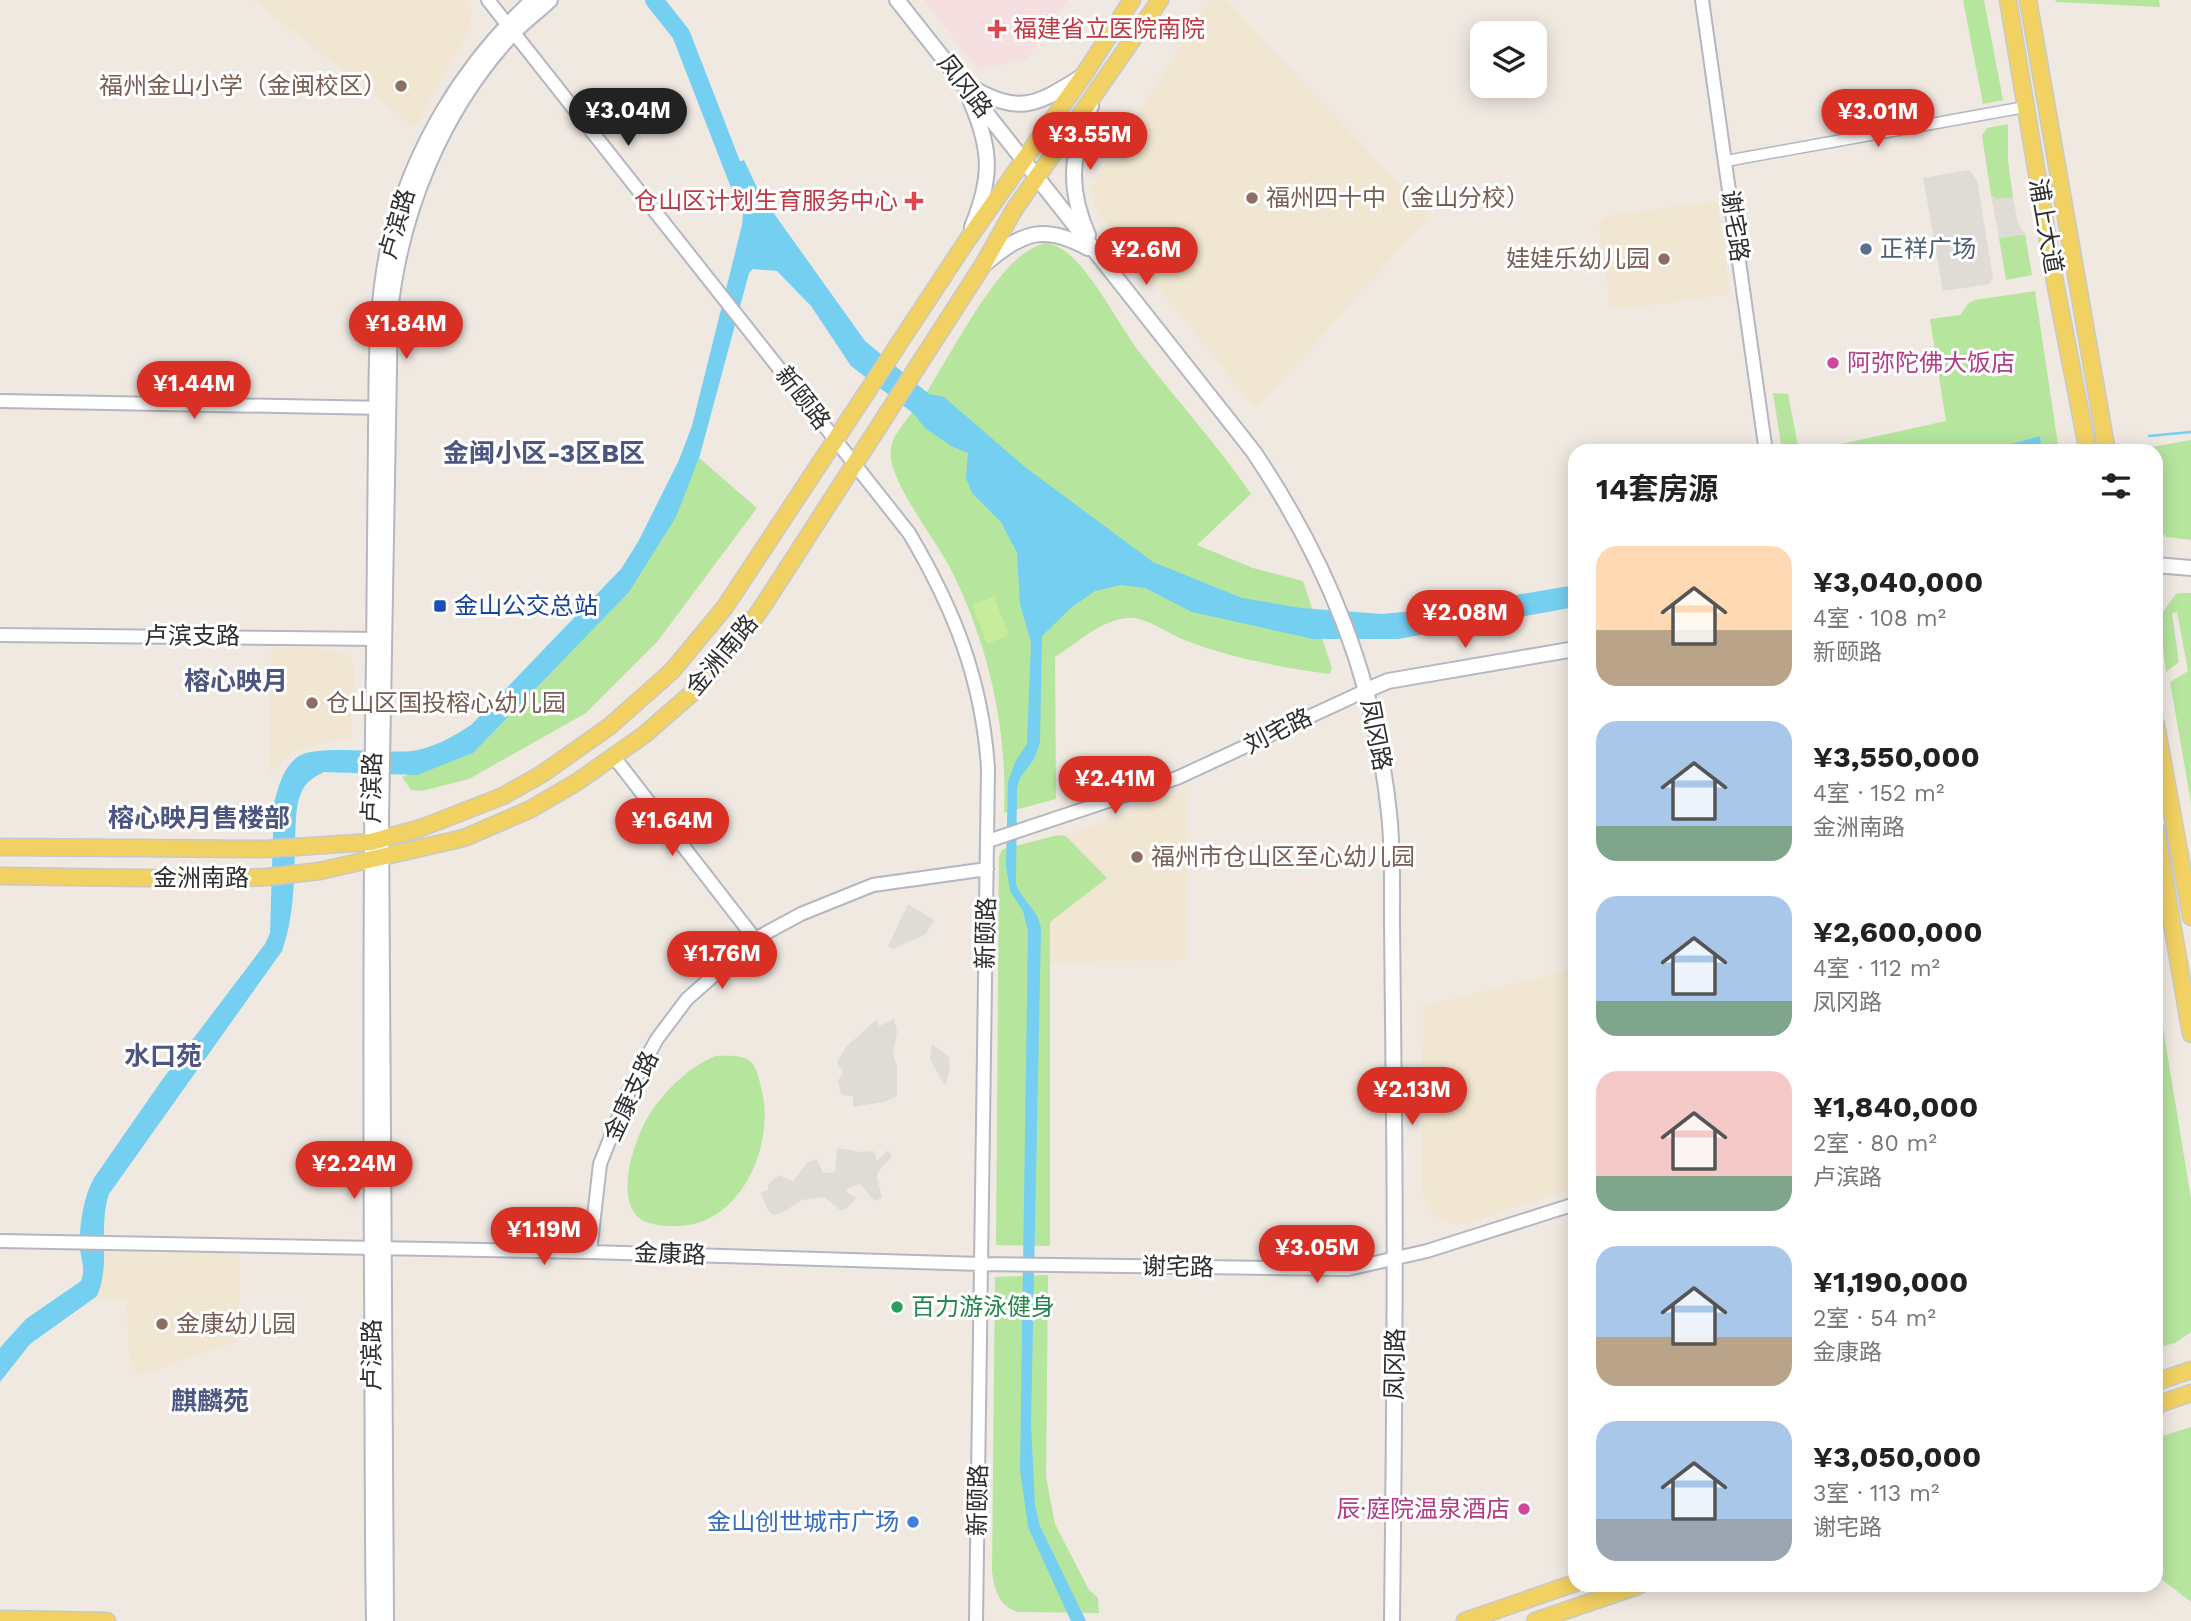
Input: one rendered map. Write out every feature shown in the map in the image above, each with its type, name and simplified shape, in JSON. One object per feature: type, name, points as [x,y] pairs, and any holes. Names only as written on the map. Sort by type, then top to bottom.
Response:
[{"type":"main road","name":"卢滨路","points":[[374,1621],[378,1247],[376,841],[381,290],[390,243],[407,186],[447,104],[477,61],[511,28],[533,0]]},
{"type":"main road","points":[[511,28],[550,0]]},
{"type":"main road","name":"凤冈路","points":[[897,0],[1253,451],[1298,522],[1339,607],[1367,690],[1384,771],[1391,843],[1396,1260],[1392,1621]]},
{"type":"main road","name":"金洲南路","points":[[0,848],[266,849],[376,841],[467,812],[527,784],[632,708],[672,671],[708,630],[756,562],[966,242],[1083,76],[1132,0]]},
{"type":"main road","name":"金洲南路","points":[[0,876],[267,877],[295,875],[376,860],[464,838],[494,827],[554,796],[614,757],[691,694],[722,660],[761,609],[983,265],[1014,210],[1160,0]]},
{"type":"main road","name":"浦上大道","points":[[2008,0],[2055,282],[2086,444]]},
{"type":"main road","name":"浦上大道","points":[[2028,0],[2106,444]]},
{"type":"main road","points":[[962,82],[991,99],[1020,105],[1054,94],[1083,76]]},
{"type":"main road","points":[[962,82],[983,131],[988,168],[982,203],[966,242]]},
{"type":"main road","points":[[1096,93],[1082,128],[1073,170],[1076,203],[1096,252]]},
{"type":"main road","points":[[983,265],[1010,243],[1025,236],[1039,234],[1074,241],[1096,252]]},
{"type":"main road","points":[[2163,566],[2191,568]]},
{"type":"main road","name":"刘宅路","points":[[1367,690],[1388,681],[1568,650]]},
{"type":"main road","points":[[2163,763],[2191,917]]},
{"type":"main road","points":[[2163,871],[2191,1034]]},
{"type":"main road","points":[[378,1247],[386,1621]]},
{"type":"main road","points":[[2163,1380],[2191,1370]]},
{"type":"main road","points":[[2163,1403],[2191,1393]]},
{"type":"main road","points":[[1465,1621],[1568,1585]]},
{"type":"main road","points":[[1535,1621],[1620,1592]]},
{"type":"main road","points":[[0,1619],[107,1621]]},
{"type":"street","points":[[488,0],[511,28]]},
{"type":"street","name":"谢宅路","points":[[1702,0],[1765,444]]},
{"type":"street","name":"新颐路","points":[[511,28],[909,533],[940,587],[961,636],[972,671],[984,724],[988,768],[976,1621]]},
{"type":"street","points":[[1726,161],[2025,107]]},
{"type":"street","points":[[0,401],[382,407]]},
{"type":"street","name":"卢滨支路","points":[[0,635],[379,639]]},
{"type":"street","name":"刘宅路","points":[[988,841],[1177,778],[1367,690]]},
{"type":"street","points":[[614,757],[755,939]]},
{"type":"street","name":"金康支路","points":[[590,1252],[600,1164],[631,1086],[657,1039],[687,999],[755,939],[801,914],[873,885],[987,869]]},
{"type":"street","name":"谢宅路","points":[[981,1264],[1348,1269],[1396,1260],[1568,1206]]},
{"type":"street","name":"金康路","points":[[0,1241],[378,1247],[981,1264]]},
{"type":"shaded area","name":"福州金山小学（金闽校区）","points":[[254,0],[465,0],[471,8],[470,28],[415,128]]},
{"type":"shaded area","name":"福建省立医院南院","points":[[924,0],[1068,0],[1027,59],[978,70]]},
{"type":"shaded area","name":"福州四十中（金山分校）","points":[[1210,0],[1226,0],[1429,216],[1256,409],[1095,208],[1090,188]]},
{"type":"shaded area","points":[[1969,170],[1977,180],[1993,278],[1989,284],[1943,291],[1923,178]]},
{"type":"shaded area","points":[[1991,195],[1997,199],[2013,198],[2018,224],[2025,234],[1999,238]]},
{"type":"shaded area","name":"娃娃乐幼儿园","points":[[1718,201],[1729,294],[1623,309],[1610,305],[1599,224],[1606,216]]},
{"type":"shaded area","name":"仓山区国投榕心幼儿园","points":[[271,649],[337,651],[348,655],[354,666],[351,742],[341,740],[293,752],[270,774]]},
{"type":"shaded area","name":"福州市仓山区至心幼儿园","points":[[1187,791],[1187,960],[1050,962],[1050,922],[1106,878],[1066,836]]},
{"type":"shaded area","points":[[908,904],[934,920],[926,934],[893,949],[888,946]]},
{"type":"shaded area","points":[[1568,971],[1568,1189],[1465,1224],[1457,1225],[1442,1220],[1428,1207],[1422,1190],[1423,1006]]},
{"type":"shaded area","points":[[877,1019],[879,1026],[894,1019],[897,1032],[893,1053],[897,1066],[897,1096],[884,1102],[853,1107],[853,1097],[841,1094],[838,1081],[843,1072],[837,1062],[846,1047]]},
{"type":"shaded area","points":[[932,1044],[949,1057],[950,1069],[946,1084],[930,1059]]},
{"type":"shaded area","points":[[837,1148],[874,1151],[877,1161],[888,1150],[892,1157],[878,1172],[877,1177],[882,1198],[874,1201],[860,1184],[847,1189],[847,1193],[857,1197],[846,1209],[840,1210],[824,1197],[802,1200],[773,1215],[769,1211],[760,1193],[768,1190],[768,1184],[779,1175],[793,1181],[808,1162],[817,1159],[823,1173],[835,1172]]},
{"type":"shaded area","points":[[106,1252],[232,1253],[240,1257],[239,1336],[234,1342],[140,1375],[130,1363],[126,1299],[94,1300]]},
{"type":"green space","points":[[1963,0],[1984,0],[2003,100],[1983,104]]},
{"type":"green space","points":[[2055,0],[2159,0],[2160,7],[2056,2]]},
{"type":"green space","points":[[2008,124],[2008,161],[2013,198],[1996,199],[1991,195],[1982,135],[1987,128]]},
{"type":"green space","points":[[2025,234],[2032,275],[2006,280],[1999,238]]},
{"type":"green space","points":[[1045,243],[1063,250],[1082,268],[1144,358],[1213,442],[1251,494],[1197,545],[1253,568],[1303,581],[1332,668],[1330,674],[1258,662],[1187,641],[1139,619],[1122,619],[1101,626],[1055,657],[1056,799],[1004,813],[1003,750],[985,655],[975,624],[949,566],[894,471],[891,451],[893,440],[995,283],[1019,258]]},
{"type":"green space","points":[[2035,291],[2058,444],[2041,444],[2040,437],[2012,444],[1841,444],[1946,421],[1930,319],[1960,315],[1969,303]]},
{"type":"green space","points":[[1773,393],[1788,394],[1798,444],[1781,444]]},
{"type":"green space","points":[[2191,440],[2191,540],[2163,534],[2163,445]]},
{"type":"green space","points":[[698,457],[757,508],[657,642],[586,713],[469,779],[422,791],[411,790],[402,777],[472,751],[574,642]]},
{"type":"green space","points":[[2191,593],[2191,803],[2170,682],[2188,671],[2177,612],[2172,613],[2179,662],[2166,672],[2163,648],[2163,612],[2176,594]]},
{"type":"green space","points":[[994,597],[1009,635],[987,644],[972,605]]},
{"type":"green space","points":[[1058,835],[1066,836],[1107,878],[1050,922],[1050,1246],[996,1245],[999,856],[1003,849]]},
{"type":"green space","points":[[2163,1028],[2191,1199],[2191,1332],[2175,1343],[2163,1346]]},
{"type":"green space","points":[[715,1056],[743,1058],[751,1062],[756,1070],[765,1110],[758,1157],[748,1179],[734,1199],[717,1214],[696,1224],[672,1226],[644,1221],[630,1205],[628,1192],[631,1160],[642,1129],[655,1106],[675,1083],[697,1065]]},
{"type":"green space","points":[[1048,1275],[1046,1477],[1055,1524],[1089,1590],[1098,1598],[1099,1613],[1018,1612],[1002,1601],[996,1591],[992,1572],[995,1277]]},
{"type":"green space","points":[[2191,1427],[2191,1602],[2163,1580],[2163,1436]]},
{"type":"water","points":[[744,160],[760,194],[865,341],[929,394],[944,397],[1025,467],[1153,562],[1242,598],[1301,608],[1382,614],[1434,609],[1568,586],[1568,608],[1398,639],[1313,639],[1192,612],[1145,588],[1121,585],[1095,591],[1072,607],[1042,636],[1040,743],[1017,787],[1016,884],[1037,916],[1041,929],[1031,1424],[1035,1505],[1040,1526],[1086,1621],[1071,1621],[1028,1527],[1020,1469],[1028,931],[1023,911],[1010,891],[1006,866],[1008,782],[1015,762],[1027,744],[1031,642],[1020,604],[1017,553],[1001,522],[972,493],[966,478],[968,453],[951,446],[925,428],[914,414],[851,366],[811,306],[777,271],[753,269],[749,273],[700,455],[676,517],[629,592],[473,753],[417,775],[324,772],[305,786],[297,810],[293,900],[282,951],[109,1194],[104,1219],[103,1271],[97,1296],[30,1344],[0,1382],[0,1348],[26,1319],[81,1281],[81,1221],[84,1203],[94,1178],[162,1080],[265,944],[270,933],[274,803],[282,777],[289,765],[308,752],[420,750],[471,725],[621,569],[638,542],[679,460],[692,426],[742,225],[743,215],[726,167]]},
{"type":"water","points":[[2040,436],[2041,444],[2011,444]]},
{"type":"waterway","points":[[654,0],[681,34],[740,186]]},
{"type":"waterway","points":[[2149,436],[2191,432]]},
{"type":"place","name":"福建省立医院南院","points":[[997,29]]},
{"type":"place","name":"福州金山小学（金闽校区）","points":[[401,86]]},
{"type":"place","name":"福州四十中（金山分校）","points":[[1252,198]]},
{"type":"place","name":"仓山区计划生育服务中心","points":[[914,201]]},
{"type":"place","name":"正祥广场","points":[[1866,249]]},
{"type":"place","name":"娃娃乐幼儿园","points":[[1664,259]]},
{"type":"place","name":"阿弥陀佛大饭店","points":[[1833,363]]},
{"type":"place","name":"金山公交总站","points":[[440,606]]},
{"type":"place","name":"仓山区国投榕心幼儿园","points":[[312,703]]},
{"type":"place","name":"福州市仓山区至心幼儿园","points":[[1137,857]]},
{"type":"place","name":"百力游泳健身","points":[[897,1307]]},
{"type":"place","name":"金康幼儿园","points":[[162,1324]]},
{"type":"place","name":"辰·庭院温泉酒店","points":[[1524,1509]]},
{"type":"place","name":"金山创世城市广场","points":[[913,1522]]},
{"type":"district","name":"金闽小区-3区B区","points":[[544,453]]},
{"type":"district","name":"榕心映月","points":[[236,681]]},
{"type":"district","name":"榕心映月售楼部","points":[[199,818]]},
{"type":"district","name":"水口苑","points":[[163,1056]]},
{"type":"district","name":"麒麟苑","points":[[210,1401]]}]
